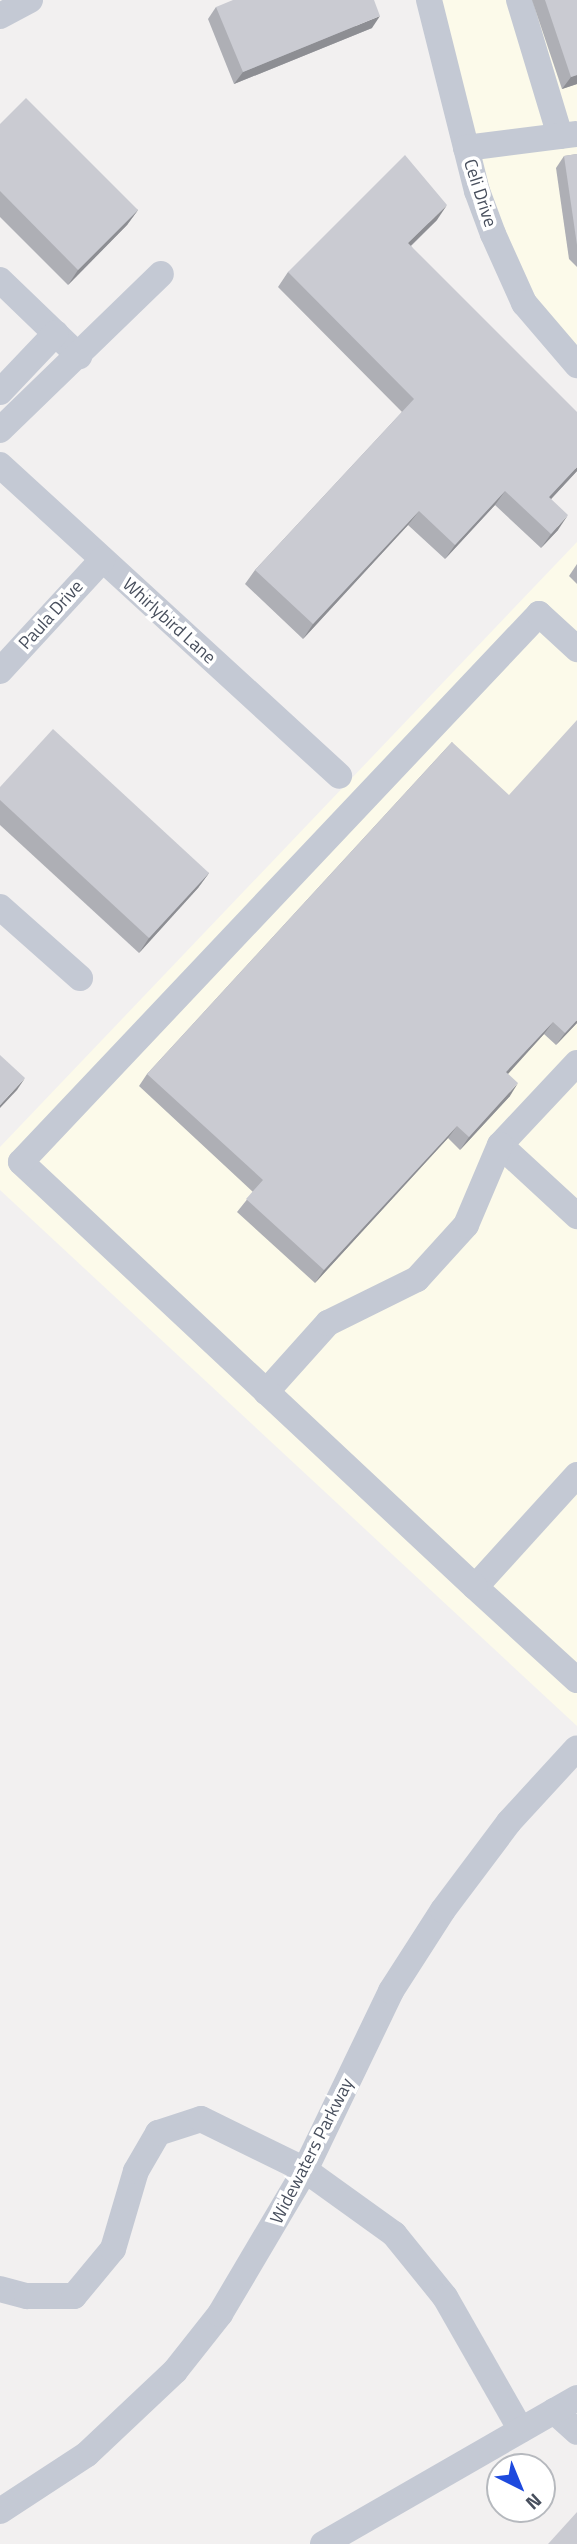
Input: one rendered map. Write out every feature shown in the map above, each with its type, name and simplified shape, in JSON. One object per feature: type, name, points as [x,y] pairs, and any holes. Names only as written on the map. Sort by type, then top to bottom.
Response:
[{"type":"street","points":[[0,16],[30,0]]},
{"type":"street","points":[[466,148],[568,135],[519,0]]},
{"type":"street","name":"Celi Drive","points":[[430,6],[481,202],[524,303],[577,365]]},
{"type":"street","points":[[0,430],[161,274]]},
{"type":"street","points":[[4,291],[79,356]]},
{"type":"street","points":[[0,392],[55,333]]},
{"type":"street","name":"Whirlybird Lane","points":[[0,465],[339,776]]},
{"type":"street","name":"Paula Drive","points":[[0,671],[102,560]]},
{"type":"street","points":[[577,649],[539,614],[21,1162],[577,1681]]},
{"type":"street","points":[[0,907],[80,978]]},
{"type":"street","points":[[266,1392],[328,1323],[417,1279],[466,1225],[500,1145],[577,1063]]},
{"type":"street","points":[[500,1145],[577,1216]]},
{"type":"street","points":[[475,1587],[577,1475]]},
{"type":"street","name":"Widewaters Parkway","points":[[0,2511],[87,2454],[175,2371],[220,2314],[305,2170],[391,1991],[435,1922],[509,1822],[577,1748]]},
{"type":"street","points":[[0,2289],[27,2296],[74,2296],[113,2249],[136,2171],[158,2133],[201,2119],[305,2170],[394,2234],[444,2297],[521,2430]]},
{"type":"street","points":[[336,2541],[577,2398]]},
{"type":"street","points":[[554,2411],[577,2432]]},
{"type":"shaded area","points":[[439,0],[577,0],[577,353],[536,298],[482,181]]},
{"type":"shaded area","points":[[577,542],[577,1726],[0,1190],[0,1147]]},
{"type":"building","points":[[233,0],[374,0],[380,16],[243,72],[216,7]]},
{"type":"building","points":[[545,0],[577,0],[577,75],[571,77]]},
{"type":"building","points":[[26,98],[138,210],[78,270],[0,191],[0,124]]},
{"type":"building","points":[[577,154],[577,245],[564,156]]},
{"type":"building","points":[[405,155],[447,205],[408,243],[577,412],[577,467],[549,497],[568,515],[551,534],[505,491],[455,545],[419,511],[313,624],[255,570],[414,399],[288,272]]},
{"type":"building","points":[[577,720],[577,1020],[565,1033],[553,1022],[506,1072],[518,1083],[469,1137],[457,1126],[324,1270],[246,1199],[263,1180],[147,1074],[452,742],[509,795]]},
{"type":"building","points":[[53,729],[209,873],[149,938],[0,800],[0,787]]},
{"type":"building","points":[[0,1055],[25,1078],[0,1105]]},
{"type":"building","points":[[577,2512],[577,2544],[548,2544]]}]
